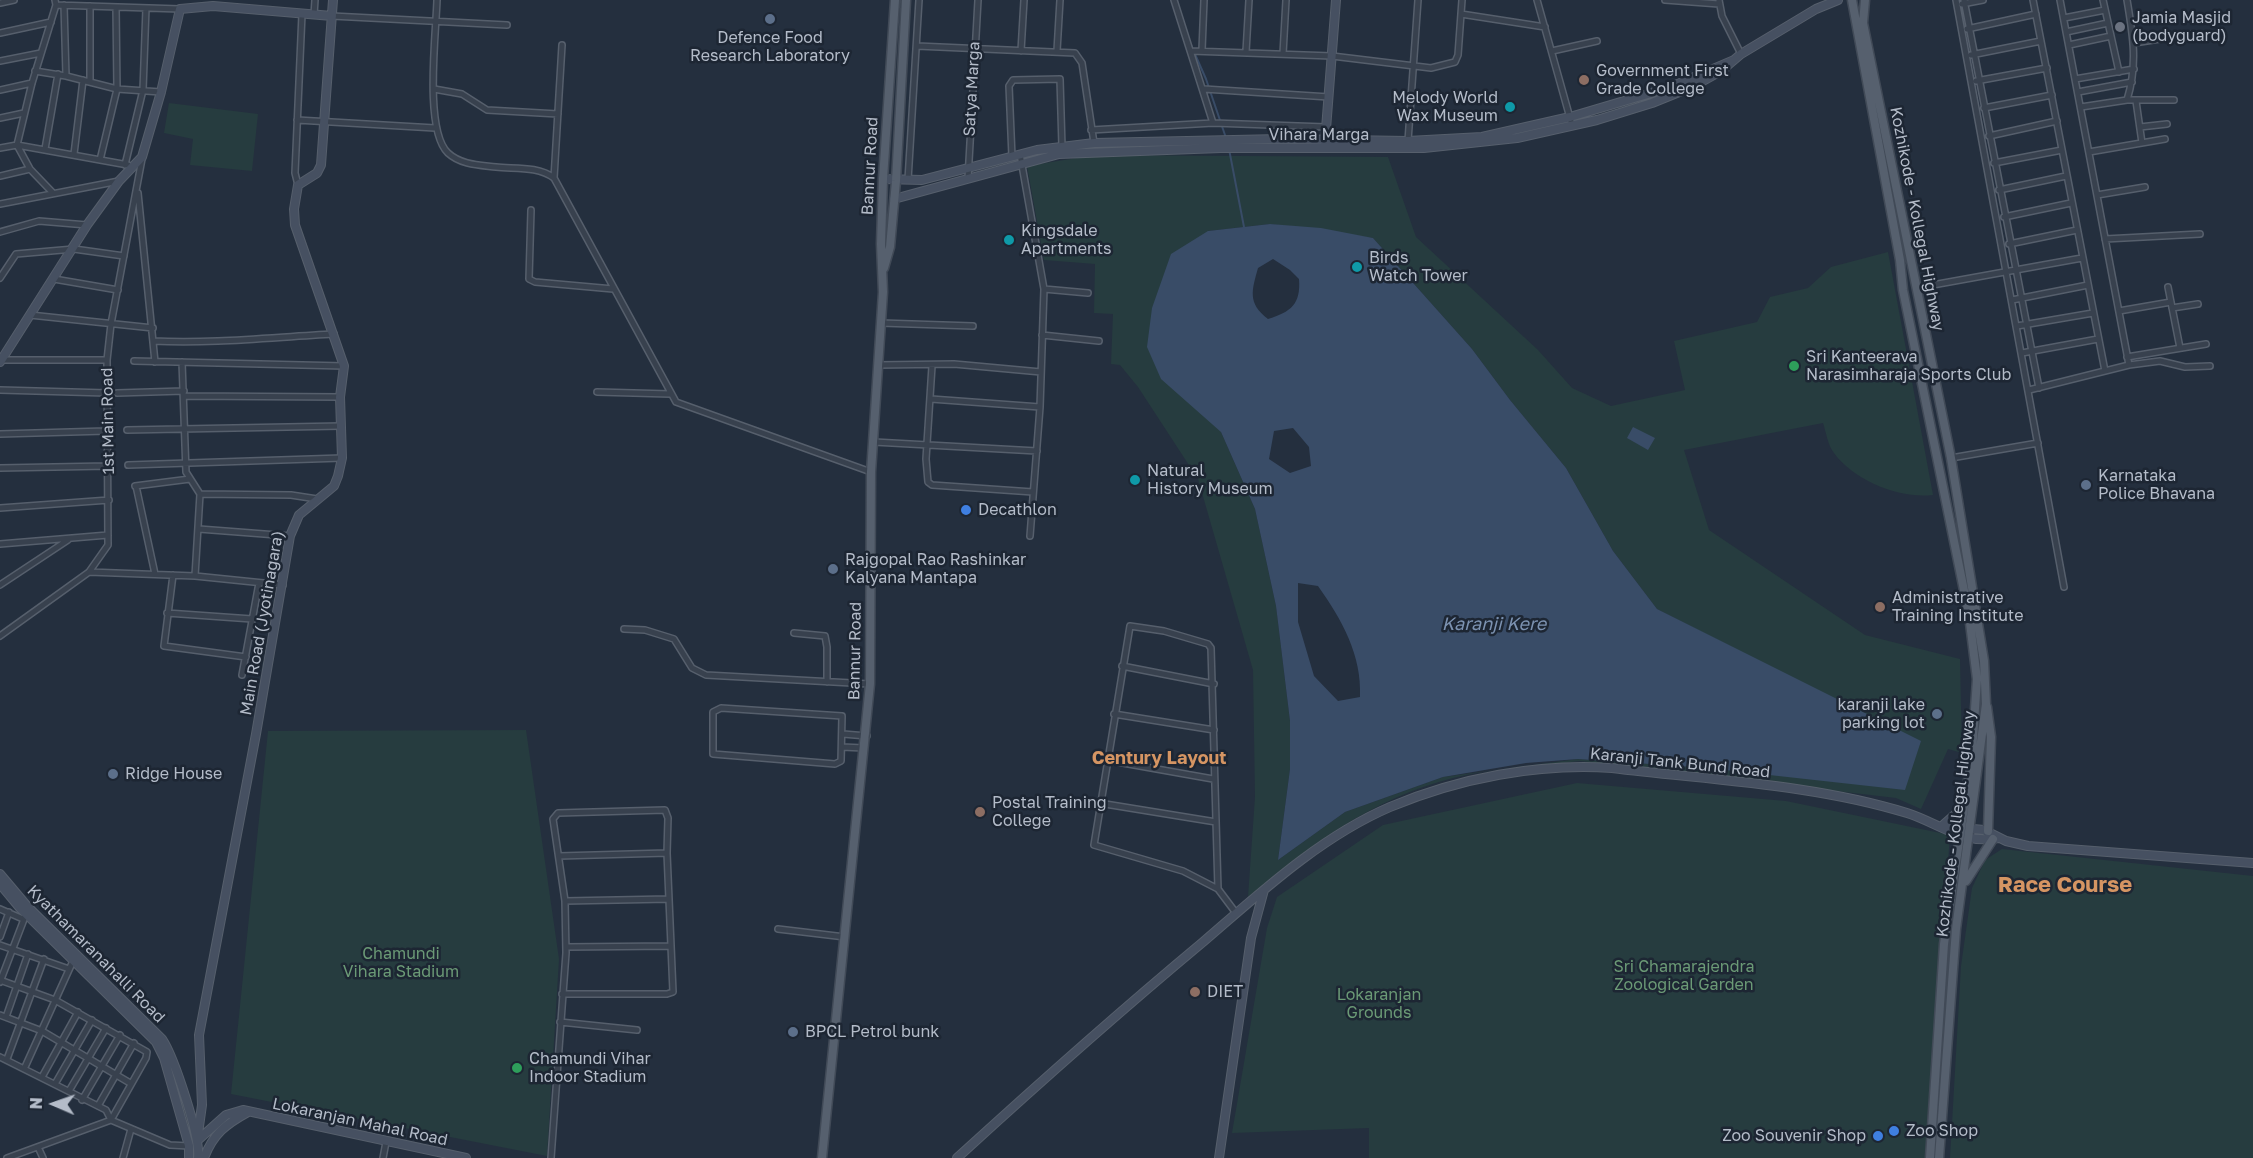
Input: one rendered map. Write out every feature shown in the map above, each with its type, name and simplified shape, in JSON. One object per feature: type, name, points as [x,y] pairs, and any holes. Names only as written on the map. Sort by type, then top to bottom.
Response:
[{"type":"main road","name":"Bannur Road","points":[[822,1158],[867,736],[870,684],[871,472],[881,323],[883,178],[895,0]]},
{"type":"main road","points":[[883,271],[889,255],[896,181],[906,0]]},
{"type":"main road","name":"Kozhikode - Kollegal Highway","points":[[1852,0],[1900,260],[1903,290],[1942,473],[1974,642],[1976,717],[1944,944],[1930,1158]]},
{"type":"main road","name":"Kozhikode - Kollegal Highway","points":[[1864,0],[1863,23],[1951,458],[1984,661],[1986,704],[1964,884],[1956,929],[1939,1158]]},
{"type":"main road","points":[[1964,884],[1993,836],[1991,737],[1986,704]]},
{"type":"street","points":[[0,3],[15,0]]},
{"type":"street","points":[[314,15],[315,0]]},
{"type":"street","points":[[302,14],[295,173],[298,185],[320,170],[326,123],[333,0]]},
{"type":"street","points":[[437,0],[435,128],[447,152],[463,162],[541,171],[554,178]]},
{"type":"street","points":[[908,180],[920,0]]},
{"type":"street","name":"Satya Marga","points":[[968,179],[978,0]]},
{"type":"street","points":[[1021,51],[1024,0]]},
{"type":"street","points":[[1057,51],[1060,0]]},
{"type":"street","points":[[1174,0],[1196,51],[1215,123]]},
{"type":"street","points":[[1196,51],[1204,0]]},
{"type":"street","points":[[1246,52],[1249,0]]},
{"type":"street","points":[[1283,54],[1286,0]]},
{"type":"street","points":[[1324,149],[1336,0]]},
{"type":"street","points":[[1408,141],[1418,0]]},
{"type":"street","points":[[1196,51],[1332,56],[1431,68],[1455,62],[1462,0]]},
{"type":"street","points":[[1537,0],[1571,121]]},
{"type":"street","points":[[1665,0],[1719,2],[1722,16],[1741,54]]},
{"type":"street","points":[[1816,9],[1827,0]]},
{"type":"street","name":"Vihara Marga","points":[[883,178],[896,181],[922,180],[1062,147],[1094,143],[1324,149],[1472,144],[1571,121],[1668,87],[1734,60],[1816,9],[1838,0]]},
{"type":"street","points":[[1983,0],[1957,2],[2064,587]]},
{"type":"street","points":[[2033,0],[2105,371]]},
{"type":"street","points":[[2060,0],[2129,365]]},
{"type":"street","points":[[2103,0],[2119,72]]},
{"type":"street","points":[[2127,0],[2134,43],[2134,69],[2127,100]]},
{"type":"street","points":[[1965,2],[2039,388]]},
{"type":"street","points":[[53,193],[30,169],[17,145],[55,3],[180,9],[213,3],[314,15],[507,25]]},
{"type":"street","points":[[64,5],[66,76]]},
{"type":"street","points":[[74,154],[86,81],[90,6]]},
{"type":"street","points":[[100,160],[117,89],[116,7]]},
{"type":"street","points":[[125,165],[143,90],[146,8]]},
{"type":"street","points":[[1,361],[74,249],[87,225],[119,181],[142,156],[161,92],[180,9]]},
{"type":"street","points":[[2064,18],[2105,10]]},
{"type":"street","points":[[1461,14],[1545,27]]},
{"type":"street","points":[[1962,30],[2036,14]]},
{"type":"street","points":[[0,33],[51,22]]},
{"type":"street","points":[[2066,32],[2108,23]]},
{"type":"street","points":[[2134,43],[2193,34]]},
{"type":"street","points":[[2069,45],[2111,36]]},
{"type":"street","points":[[1552,51],[1597,41]]},
{"type":"street","points":[[1967,56],[2041,41]]},
{"type":"street","points":[[562,45],[554,178],[670,394],[682,406],[871,472]]},
{"type":"street","points":[[917,46],[1075,53],[1082,63],[1094,143]]},
{"type":"street","points":[[0,61],[41,53]]},
{"type":"street","points":[[1971,81],[2047,68]]},
{"type":"street","points":[[2075,79],[2134,69]]},
{"type":"street","points":[[35,71],[58,74],[117,89],[161,92]]},
{"type":"street","points":[[45,149],[58,74]]},
{"type":"street","points":[[1030,536],[1040,407],[1044,289],[1018,158],[1009,86],[1013,80],[1060,79],[1062,147]]},
{"type":"street","points":[[2078,92],[2132,82]]},
{"type":"street","points":[[0,90],[32,83]]},
{"type":"street","points":[[1207,88],[1329,97]]},
{"type":"street","points":[[434,89],[462,94],[486,110],[558,114]]},
{"type":"street","points":[[1977,109],[2052,95]]},
{"type":"street","points":[[2081,107],[2127,100],[2174,100]]},
{"type":"street","points":[[2136,101],[2142,143]]},
{"type":"street","points":[[0,118],[24,113]]},
{"type":"street","points":[[297,120],[435,128]]},
{"type":"street","name":"Vihara Marga","points":[[1232,145],[1325,140],[1408,141],[1482,137],[1571,121]]},
{"type":"street","points":[[1982,137],[2057,121]]},
{"type":"street","points":[[1091,130],[1215,123],[1326,127]]},
{"type":"street","points":[[2140,127],[2167,124]]},
{"type":"street","points":[[2089,152],[2165,139]]},
{"type":"street","points":[[0,148],[17,145],[134,165]]},
{"type":"street","name":"Vihara Marga","points":[[894,199],[968,179],[1018,158],[1221,145]]},
{"type":"street","points":[[1987,164],[2062,150]]},
{"type":"street","name":"1st Main Road","points":[[0,636],[89,572],[108,545],[107,360],[111,324],[142,156]]},
{"type":"street","points":[[0,176],[30,169]]},
{"type":"street","points":[[1992,191],[2066,176]]},
{"type":"street","points":[[0,204],[119,181]]},
{"type":"street","name":"Main Road (Jyotinagara)","points":[[197,1141],[202,1105],[200,1035],[205,997],[283,585],[290,536],[296,519],[334,486],[342,458],[340,397],[344,366],[295,225],[294,209],[298,185]]},
{"type":"street","points":[[137,187],[153,328],[154,362]]},
{"type":"street","points":[[2097,195],[2145,187]]},
{"type":"street","points":[[1997,219],[2072,203]]},
{"type":"street","points":[[531,210],[529,279],[535,282],[613,289]]},
{"type":"street","points":[[0,232],[39,221],[87,225]]},
{"type":"street","points":[[2002,245],[2077,230]]},
{"type":"street","points":[[2105,239],[2200,234]]},
{"type":"street","points":[[0,278],[16,254],[74,249],[124,256]]},
{"type":"street","points":[[1916,288],[2082,258]]},
{"type":"street","points":[[0,267],[9,263]]},
{"type":"street","points":[[54,279],[118,290]]},
{"type":"street","points":[[2012,300],[2088,285]]},
{"type":"street","points":[[2168,287],[2180,348]]},
{"type":"street","points":[[1044,289],[1088,293]]},
{"type":"street","points":[[2119,311],[2198,304]]},
{"type":"street","points":[[2017,326],[2093,313]]},
{"type":"street","points":[[30,315],[153,328]]},
{"type":"street","points":[[881,323],[973,326]]},
{"type":"street","points":[[153,341],[202,343],[224,339],[334,334]]},
{"type":"street","points":[[1042,335],[1099,341]]},
{"type":"street","points":[[2022,353],[2098,339]]},
{"type":"street","points":[[2127,357],[2206,344]]},
{"type":"street","points":[[1,361],[107,360]]},
{"type":"street","points":[[134,361],[344,366]]},
{"type":"street","points":[[2029,390],[2129,365],[2160,361],[2185,366],[2210,366]]},
{"type":"street","points":[[183,362],[186,462],[190,479],[200,494],[195,576]]},
{"type":"street","points":[[878,365],[954,364],[1041,372]]},
{"type":"street","points":[[932,366],[927,445],[929,484],[1033,492]]},
{"type":"street","points":[[0,390],[107,393]]},
{"type":"street","points":[[597,392],[670,394]]},
{"type":"street","points":[[117,393],[340,397]]},
{"type":"street","points":[[931,399],[1040,407]]},
{"type":"street","points":[[127,430],[184,427],[341,426]]},
{"type":"street","points":[[0,434],[106,431]]},
{"type":"street","points":[[874,442],[1037,451]]},
{"type":"street","points":[[1951,458],[2038,443]]},
{"type":"street","points":[[128,465],[342,458]]},
{"type":"street","points":[[0,468],[108,466]]},
{"type":"street","points":[[155,574],[135,486],[190,479]]},
{"type":"street","points":[[200,494],[291,495],[317,499]]},
{"type":"street","points":[[0,508],[109,500]]},
{"type":"street","points":[[199,529],[290,536]]},
{"type":"street","points":[[0,544],[108,535]]},
{"type":"street","points":[[0,585],[69,539]]},
{"type":"street","points":[[89,572],[195,576],[283,585]]},
{"type":"street","points":[[173,575],[164,646],[246,657]]},
{"type":"street","points":[[242,675],[259,583]]},
{"type":"street","points":[[167,613],[252,619]]},
{"type":"street","points":[[1218,890],[1214,779],[1214,684],[1210,645],[1164,631],[1129,627],[1093,842],[1095,846],[1179,869],[1218,890],[1236,913]]},
{"type":"street","points":[[624,629],[645,630],[674,639],[692,668],[706,675],[870,684]]},
{"type":"street","points":[[794,633],[825,636],[828,682]]},
{"type":"street","points":[[1122,666],[1214,684]]},
{"type":"street","points":[[721,708],[842,716],[843,734],[841,761],[837,764],[716,755],[711,749],[713,712],[721,708]]},
{"type":"street","points":[[1114,714],[1214,730]]},
{"type":"street","points":[[843,734],[867,736]]},
{"type":"street","points":[[842,747],[866,748]]},
{"type":"street","points":[[1106,760],[1214,779]]},
{"type":"street","name":"Karanji Tank Bund Road","points":[[957,1158],[1104,1025],[1264,890],[1331,839],[1389,807],[1443,788],[1527,770],[1575,765],[1612,768],[1832,794],[1909,813],[1959,832]]},
{"type":"street","points":[[1941,826],[1959,810],[1964,800]]},
{"type":"street","points":[[1099,803],[1216,822]]},
{"type":"street","points":[[551,1158],[560,1022],[562,994],[566,947],[565,901],[553,825],[554,815],[661,808],[666,811],[669,818],[667,853],[674,989],[670,994],[562,994]]},
{"type":"street","points":[[1959,832],[1970,828],[2028,846],[2253,863]]},
{"type":"street","points":[[1959,832],[1969,839],[1993,836]]},
{"type":"street","points":[[559,856],[667,853]]},
{"type":"street","name":"Kyathamaranahalli Road","points":[[0,874],[27,906],[162,1039],[171,1055],[197,1141],[198,1158]]},
{"type":"street","name":"Kyathamaranahalli Road","points":[[0,884],[25,916],[145,1029],[161,1050],[189,1146],[189,1158]]},
{"type":"street","points":[[1219,1158],[1254,926],[1264,890]]},
{"type":"street","points":[[565,901],[669,899]]},
{"type":"street","points":[[0,909],[25,916],[0,981],[55,1000],[146,1049],[147,1055],[111,1120],[7,1158]]},
{"type":"street","points":[[0,937],[9,912]]},
{"type":"street","points":[[778,929],[846,938]]},
{"type":"street","points":[[0,945],[69,969]]},
{"type":"street","points":[[566,947],[671,946]]},
{"type":"street","points":[[28,954],[3,1016],[42,1031],[130,1083]]},
{"type":"street","points":[[7,1059],[44,959]]},
{"type":"street","points":[[25,1067],[73,961]]},
{"type":"street","points":[[42,1077],[78,1012]]},
{"type":"street","points":[[55,1084],[92,1020]]},
{"type":"street","points":[[560,1022],[637,1030]]},
{"type":"street","points":[[69,1091],[106,1028]]},
{"type":"street","points":[[82,1100],[120,1035]]},
{"type":"street","points":[[98,1106],[134,1043]]},
{"type":"street","points":[[0,1057],[25,1067],[82,1100],[106,1110],[111,1120],[170,1146],[189,1146]]},
{"type":"street","name":"Lokaranjan Mahal Road","points":[[189,1146],[226,1115],[238,1111],[466,1158]]},
{"type":"street","name":"Lokaranjan Mahal Road","points":[[204,1158],[216,1135],[225,1125],[248,1112]]},
{"type":"street","points":[[123,1158],[131,1129]]},
{"type":"street","points":[[383,1158],[386,1142]]},
{"type":"street","points":[[38,1147],[43,1158]]},
{"type":"green space","points":[[169,103],[258,114],[252,171],[190,165],[193,139],[164,133]]},
{"type":"green space","points":[[1095,155],[1388,157],[1416,237],[1538,350],[1572,388],[1611,406],[1685,390],[1674,341],[1757,322],[1770,297],[1808,288],[1831,267],[1888,252],[1933,495],[1892,491],[1865,480],[1843,463],[1832,450],[1823,423],[1684,450],[1709,530],[1865,635],[1960,659],[1962,753],[1948,749],[1921,809],[1896,798],[1580,761],[1453,778],[1395,798],[1344,825],[1248,897],[1255,797],[1253,670],[1198,479],[1138,387],[1120,365],[1111,364],[1113,314],[1094,313],[1095,264],[1044,260],[1027,166]],"holes":[[[1270,224],[1373,238],[1472,349],[1566,468],[1613,551],[1657,609],[1776,670],[1706,768],[1578,759],[1443,777],[1345,812],[1278,860],[1290,769],[1290,721],[1276,606],[1255,509],[1221,432],[1208,231]]]},
{"type":"green space","name":"Chamundi Vihara Stadium","points":[[526,730],[559,959],[547,1156],[231,1094],[268,731]]},
{"type":"green space","name":"Sri Chamarajendra Zoological Garden","points":[[1577,783],[1786,801],[1950,835],[1926,1158],[1369,1158],[1369,1128],[1232,1133],[1267,928],[1277,897],[1383,825]]},
{"type":"green space","points":[[2002,849],[2253,876],[2253,1158],[1950,1158],[1961,966],[1972,888],[1985,860]]},
{"type":"water","name":"Karanji Kere","points":[[1270,224],[1321,228],[1373,238],[1472,349],[1566,468],[1613,551],[1657,609],[1921,741],[1905,790],[1706,768],[1578,759],[1526,763],[1443,777],[1345,812],[1278,860],[1290,769],[1290,721],[1276,606],[1255,509],[1221,432],[1161,379],[1147,347],[1152,308],[1171,254],[1208,231]],"holes":[[[1273,259],[1299,279],[1299,288],[1293,306],[1268,319],[1254,302],[1253,290],[1258,268]],[[1293,428],[1309,447],[1311,466],[1290,473],[1269,459],[1274,431]],[[1298,583],[1318,586],[1349,638],[1358,667],[1360,697],[1338,701],[1314,676],[1298,622]]]},
{"type":"water","points":[[1633,427],[1655,438],[1648,450],[1627,438]]},
{"type":"waterway","points":[[1190,43],[1206,79],[1226,138]]},
{"type":"waterway","points":[[1229,149],[1244,227]]},
{"type":"place","name":"Defence Food Research Laboratory","points":[[770,19]]},
{"type":"place","name":"Jamia Masjid (bodyguard)","points":[[2120,27]]},
{"type":"place","name":"Government First Grade College","points":[[1584,80]]},
{"type":"place","name":"Melody World Wax Museum","points":[[1510,107]]},
{"type":"place","name":"Kingsdale Apartments","points":[[1009,240]]},
{"type":"place","name":"Birds Watch Tower","points":[[1357,267]]},
{"type":"place","name":"Sri Kanteerava Narasimharaja Sports Club","points":[[1794,366]]},
{"type":"place","name":"Natural History Museum","points":[[1135,480]]},
{"type":"place","name":"Karnataka Police Bhavana","points":[[2086,485]]},
{"type":"place","name":"Decathlon","points":[[966,510]]},
{"type":"place","name":"Rajgopal Rao Rashinkar Kalyana Mantapa","points":[[833,569]]},
{"type":"place","name":"Administrative Training Institute","points":[[1880,607]]},
{"type":"place","name":"karanji lake parking lot","points":[[1937,714]]},
{"type":"place","name":"Ridge House","points":[[113,774]]},
{"type":"place","name":"Postal Training College","points":[[980,812]]},
{"type":"place","name":"DIET","points":[[1195,992]]},
{"type":"place","name":"BPCL Petrol bunk","points":[[793,1032]]},
{"type":"place","name":"Chamundi Vihar Indoor Stadium","points":[[517,1068]]},
{"type":"place","name":"Zoo Shop","points":[[1894,1131]]},
{"type":"place","name":"Zoo Souvenir Shop","points":[[1878,1136]]},
{"type":"district","name":"Century Layout","points":[[1159,758]]},
{"type":"district","name":"Race Course","points":[[2065,885]]},
{"type":"park label","name":"Lokaranjan Grounds","points":[[1379,1004]]}]
